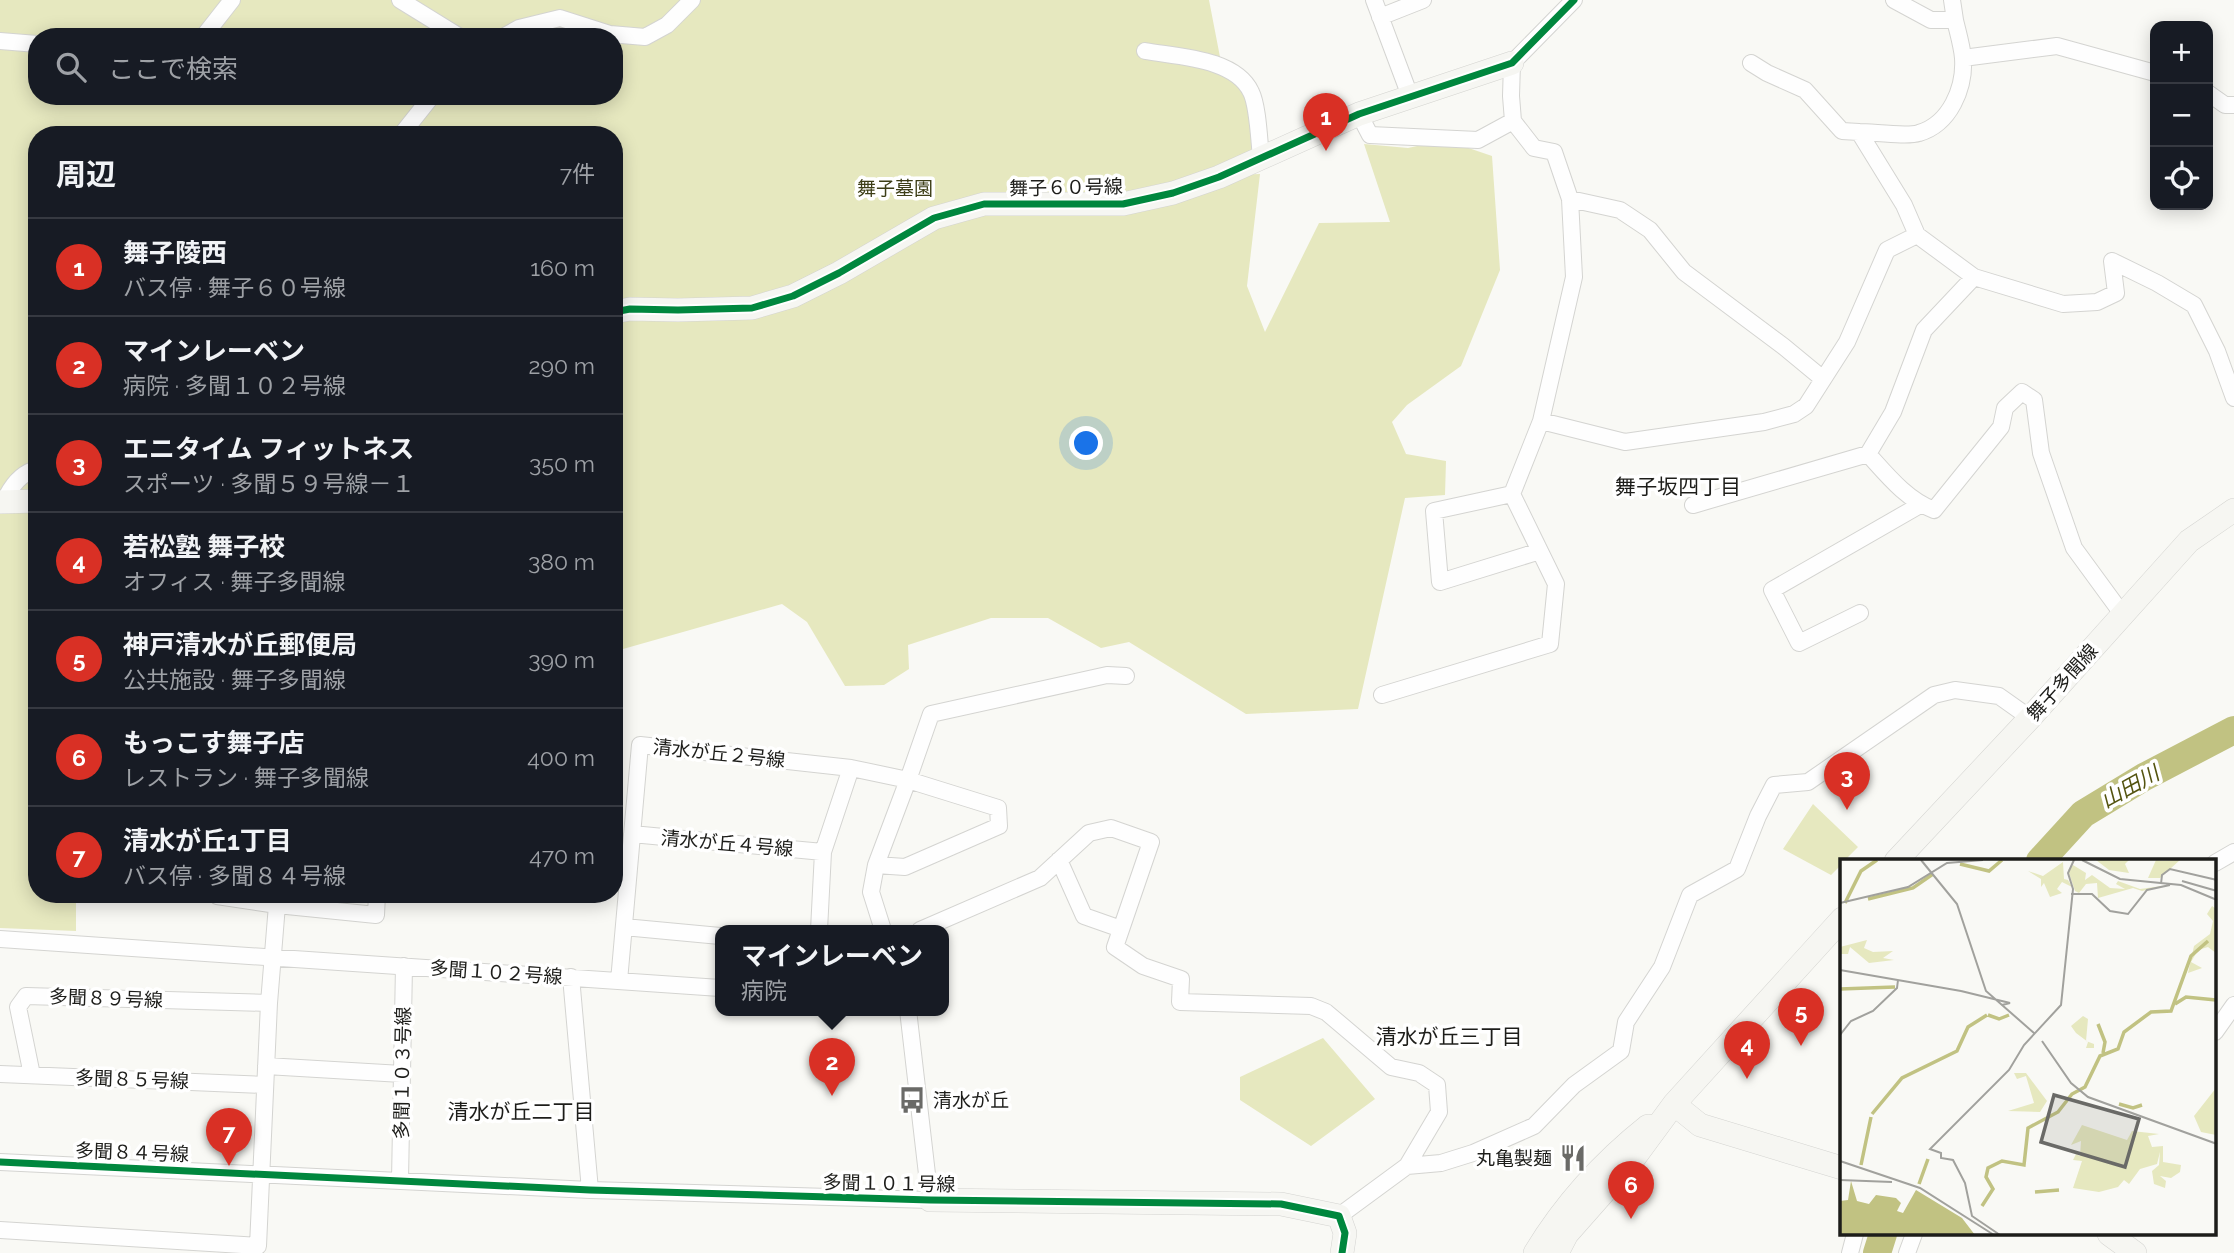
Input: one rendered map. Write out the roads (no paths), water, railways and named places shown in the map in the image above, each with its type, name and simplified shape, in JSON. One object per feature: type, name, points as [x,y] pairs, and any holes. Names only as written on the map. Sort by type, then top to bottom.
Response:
[{"type":"street","points":[[210,28],[232,0]]},
{"type":"street","points":[[400,0],[445,28]]},
{"type":"street","points":[[623,35],[645,37],[667,25],[692,0]]},
{"type":"street","points":[[1374,0],[1410,96]]},
{"type":"street","points":[[1380,17],[1423,0]]},
{"type":"street","name":"舞子６０号線","points":[[623,310],[752,309],[793,296],[839,273],[934,218],[984,204],[1123,204],[1173,193],[1219,177],[1359,114],[1512,63],[1574,0]]},
{"type":"street","points":[[1894,0],[1931,20],[1955,20]]},
{"type":"street","points":[[1751,63],[1805,90],[1842,131],[1918,134],[1940,122],[1955,101],[1962,78],[1963,58],[1952,0]]},
{"type":"street","points":[[519,28],[560,18],[591,28]]},
{"type":"street","points":[[0,41],[28,43]]},
{"type":"street","points":[[1963,58],[2057,46],[2150,72]]},
{"type":"street","points":[[1145,51],[1217,63],[1244,81],[1252,94],[1261,157]]},
{"type":"street","points":[[1382,695],[1550,644],[1556,584],[1512,494],[1541,421],[1574,277],[1570,199],[1554,152],[1534,148],[1513,121],[1512,63]]},
{"type":"street","points":[[2213,97],[2225,105],[2234,105]]},
{"type":"street","points":[[408,126],[425,105]]},
{"type":"street","points":[[1359,114],[1370,135],[1411,137],[1478,140],[1513,121]]},
{"type":"street","points":[[1859,132],[1904,205],[1917,235],[1974,277],[2063,304],[2096,302],[2116,293],[2112,261],[2194,305],[2217,351],[2234,398]]},
{"type":"street","points":[[1570,199],[1620,210],[1650,230],[1684,272],[1823,379]]},
{"type":"street","points":[[1541,421],[1625,442],[1764,422],[1794,414],[1806,405],[1847,342],[1887,250],[1917,235]]},
{"type":"street","points":[[1693,505],[1868,454],[1893,412],[1924,330],[1974,277]]},
{"type":"street","points":[[1860,612],[1799,643],[1772,590],[1927,508],[2001,427],[2005,408],[2022,392],[2034,400],[2040,453],[2074,548],[2123,615]]},
{"type":"street","points":[[1868,454],[1889,477],[1927,508]]},
{"type":"street","points":[[2,502],[11,486],[28,472]]},
{"type":"street","points":[[1512,494],[1434,511],[1440,582],[1540,551]]},
{"type":"street","points":[[2,502],[28,501]]},
{"type":"street","name":"舞子多聞線","points":[[1898,859],[2030,718],[2189,541],[2234,510]]},
{"type":"street","points":[[881,925],[871,892],[876,865],[931,714],[1107,675],[1126,676]]},
{"type":"street","points":[[1406,1166],[1441,1163],[1473,1153],[1534,1126],[1574,1085],[1620,1051],[1626,1022],[1662,967],[1690,895],[1737,869],[1758,816],[1774,785],[1808,782],[1934,695],[1955,690],[1999,696],[2030,718]]},
{"type":"street","name":"清水が丘２号線","points":[[619,981],[640,744],[851,768],[908,780],[998,808],[999,826],[905,867],[876,865]]},
{"type":"street","points":[[819,925],[823,852],[851,768]]},
{"type":"street","points":[[932,925],[1040,878],[1089,833],[1111,828],[1151,842],[1115,947],[1143,966],[1181,979],[1180,1002],[1311,1006],[1326,1013],[1391,1067],[1419,1073],[1437,1085],[1439,1112],[1406,1166],[1339,1216],[1345,1233],[1342,1253]]},
{"type":"street","name":"清水が丘４号線","points":[[632,834],[823,852]]},
{"type":"street","points":[[2216,862],[2234,852]]},
{"type":"street","points":[[1059,860],[1084,916],[1121,929]]},
{"type":"street","points":[[262,903],[376,915],[377,903]]},
{"type":"street","points":[[0,1230],[258,1246],[269,1003],[277,905]]},
{"type":"street","points":[[1557,1253],[1567,1234],[1634,1157],[1674,1104],[1840,921]]},
{"type":"street","points":[[624,926],[715,935]]},
{"type":"street","points":[[0,939],[272,957]]},
{"type":"street","name":"多聞１０２号線","points":[[272,957],[715,988]]},
{"type":"street","name":"多聞１０３号線","points":[[400,1180],[404,966]]},
{"type":"street","points":[[571,977],[590,1190]]},
{"type":"street","name":"多聞８９号線","points":[[33,1075],[18,1007],[26,996],[269,1003]]},
{"type":"street","points":[[2216,1031],[2234,1005]]},
{"type":"street","points":[[909,1016],[930,1200]]},
{"type":"street","points":[[266,1066],[402,1074]]},
{"type":"street","name":"多聞８５号線","points":[[0,1074],[265,1085]]},
{"type":"street","points":[[1674,1104],[1700,1125],[1840,1167]]},
{"type":"street","points":[[1535,1253],[1549,1229],[1622,1146],[1674,1104]]},
{"type":"street","name":"多聞８４号線","points":[[0,1161],[400,1180]]},
{"type":"street","name":"多聞１０１号線","points":[[400,1180],[590,1190],[930,1200],[1281,1204],[1339,1216]]},
{"type":"street","points":[[1850,1253],[1854,1236]]},
{"type":"street","points":[[1907,1253],[1913,1236]]},
{"type":"street","points":[[2112,1236],[2135,1253]]},
{"type":"waterway","name":"山田川","points":[[2042,859],[2083,814],[2144,777],[2234,730]]},
{"type":"waterway","name":"山田川","points":[[1877,1253],[1882,1236]]},
{"type":"place","name":"舞子陵西","points":[[1326,151]]},
{"type":"place","name":"エニタイム フィットネス","points":[[1847,810]]},
{"type":"place","name":"神戸清水が丘郵便局","points":[[1801,1046]]},
{"type":"place","name":"若松塾 舞子校","points":[[1747,1079]]},
{"type":"place","name":"マインレーベン","points":[[832,1096]]},
{"type":"place","name":"清水が丘","points":[[912,1100]]},
{"type":"place","name":"丸亀製麺","points":[[1573,1158]]},
{"type":"place","name":"清水が丘1丁目","points":[[229,1166]]},
{"type":"place","name":"もっこす舞子店","points":[[1631,1219]]},
{"type":"district","name":"舞子坂四丁目","points":[[1678,487]]},
{"type":"district","name":"清水が丘三丁目","points":[[1449,1037]]},
{"type":"district","name":"清水が丘二丁目","points":[[521,1112]]},
{"type":"park label","name":"舞子墓園","points":[[895,188]]}]
